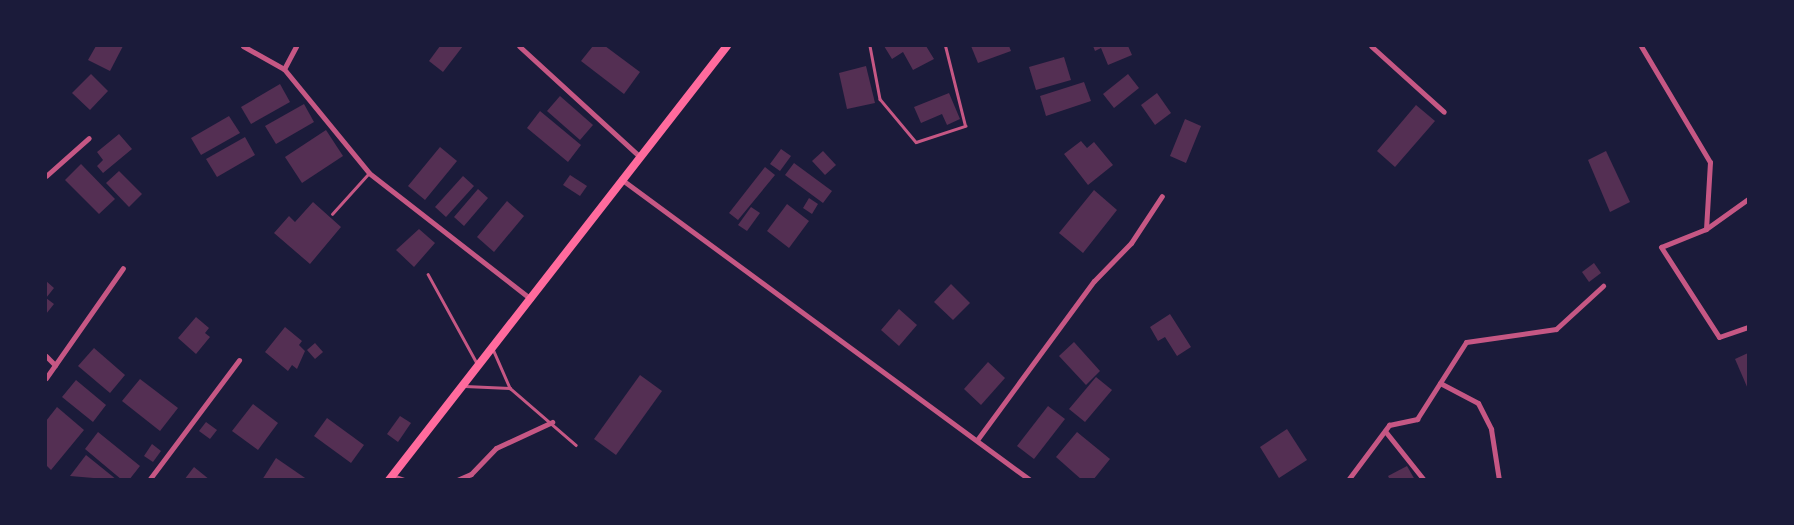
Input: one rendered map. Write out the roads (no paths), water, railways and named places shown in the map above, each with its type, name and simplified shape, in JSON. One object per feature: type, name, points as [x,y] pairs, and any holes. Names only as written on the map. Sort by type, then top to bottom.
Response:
[{"type":"main road","points":[[390,478],[479,368],[621,179],[727,46]]},
{"type":"street","points":[[243,46],[284,68],[369,173],[531,299]]},
{"type":"street","points":[[284,68],[296,46]]},
{"type":"street","points":[[519,46],[639,156]]},
{"type":"street","points":[[1371,46],[1444,112]]},
{"type":"street","points":[[1641,46],[1710,162],[1706,229]]},
{"type":"street","points":[[46,176],[89,138]]},
{"type":"street","points":[[621,179],[1030,480]]},
{"type":"street","points":[[977,440],[1094,281],[1131,243],[1162,196]]},
{"type":"street","points":[[1748,199],[1706,229],[1661,247],[1720,337],[1748,327]]},
{"type":"street","points":[[46,378],[123,268]]},
{"type":"street","points":[[1348,480],[1389,425],[1417,419],[1466,342],[1556,329],[1604,286]]},
{"type":"street","points":[[46,356],[55,365]]},
{"type":"street","points":[[149,480],[239,360]]},
{"type":"street","points":[[1440,383],[1478,403],[1491,429],[1499,480]]},
{"type":"street","points":[[457,480],[471,474],[496,448],[551,422]]},
{"type":"street","points":[[1385,431],[1424,480]]},
{"type":"street","points":[[390,478],[404,480]]},
{"type":"lane","points":[[870,46],[880,99],[916,142],[965,126],[945,46]]},
{"type":"lane","points":[[332,214],[369,173]]},
{"type":"lane","points":[[428,274],[479,368]]},
{"type":"lane","points":[[493,349],[510,388],[576,445]]},
{"type":"lane","points":[[464,386],[510,388]]}]
